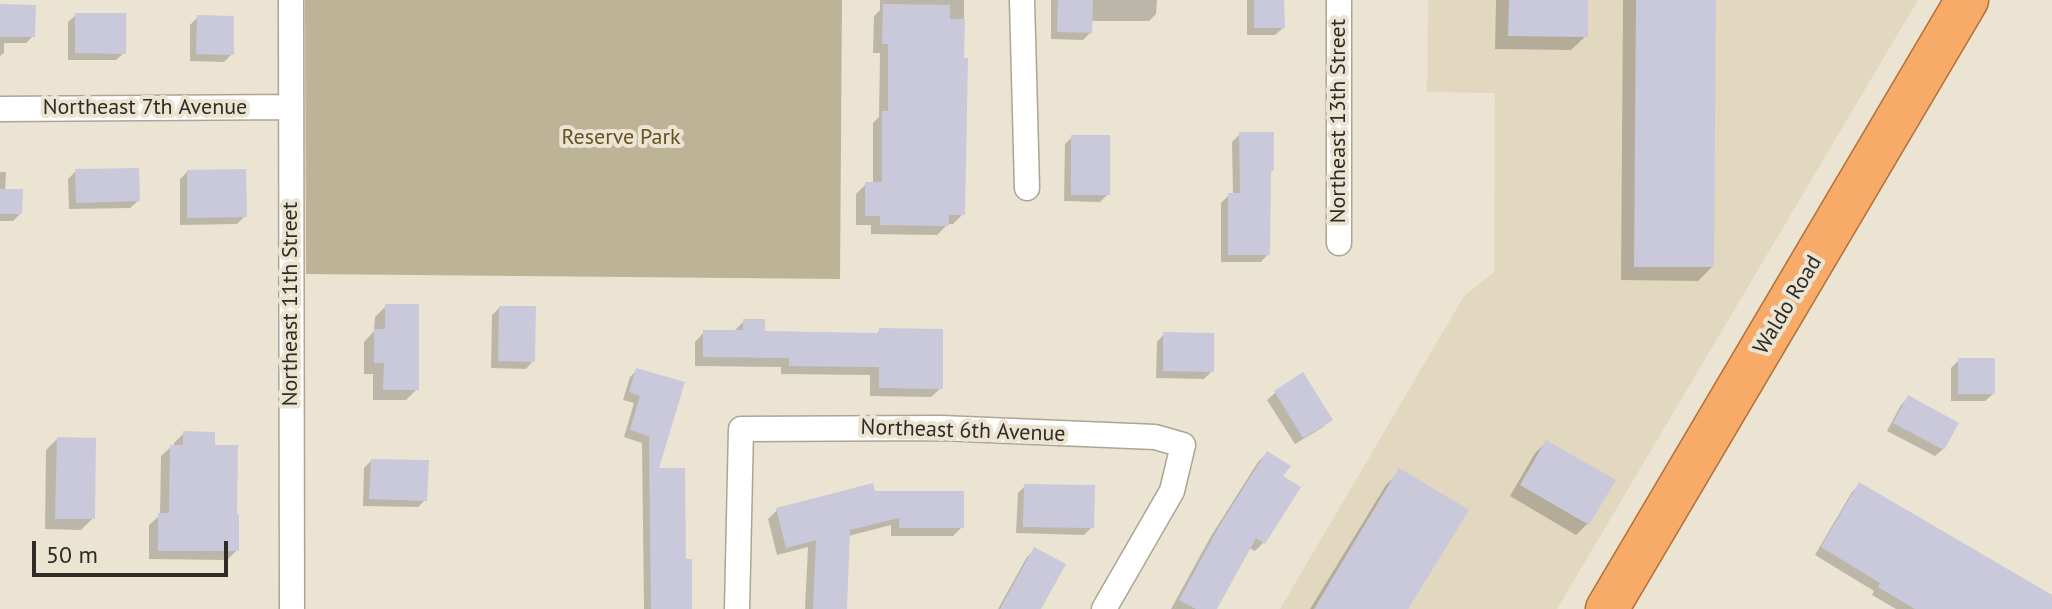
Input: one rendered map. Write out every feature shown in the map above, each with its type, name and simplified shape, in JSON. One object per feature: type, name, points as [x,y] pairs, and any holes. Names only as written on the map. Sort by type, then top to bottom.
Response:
[{"type":"highway","name":"Waldo Road","points":[[1607,609],[1967,0]]},
{"type":"street","name":"Northeast 11th Street","points":[[291,0],[292,609]]},
{"type":"street","points":[[1022,0],[1027,188]]},
{"type":"street","name":"Northeast 13th Street","points":[[1339,0],[1339,243]]},
{"type":"street","name":"Northeast 7th Avenue","points":[[0,109],[290,107]]},
{"type":"street","name":"Northeast 6th Avenue","points":[[737,609],[741,429],[941,428],[1155,437],[1183,445],[1172,491],[1104,609]]},
{"type":"shaded area","points":[[1428,0],[1918,0],[1557,609],[1280,609],[1464,296],[1494,272],[1495,93],[1427,92]]},
{"type":"green space","name":"Reserve Park","points":[[305,0],[842,0],[840,279],[306,274]]},
{"type":"building","points":[[1058,0],[1093,0],[1092,33],[1057,32]]},
{"type":"building","points":[[1254,0],[1284,0],[1285,28],[1254,28]]},
{"type":"building","points":[[1509,0],[1588,0],[1588,37],[1508,36]]},
{"type":"building","points":[[1636,0],[1716,0],[1714,267],[1634,267]]},
{"type":"building","points":[[0,4],[36,5],[35,37],[0,37]]},
{"type":"building","points":[[883,4],[950,5],[950,19],[965,19],[964,58],[968,58],[965,215],[949,215],[949,226],[880,225],[880,216],[865,216],[865,182],[882,182],[882,111],[888,111],[888,44],[882,44]]},
{"type":"building","points":[[75,13],[126,13],[126,54],[75,53]]},
{"type":"building","points":[[197,15],[234,16],[234,55],[196,54]]},
{"type":"building","points":[[1239,132],[1274,132],[1270,255],[1228,255],[1228,193],[1240,193]]},
{"type":"building","points":[[1071,135],[1110,135],[1110,195],[1071,195]]},
{"type":"building","points":[[139,168],[140,201],[76,203],[75,169]]},
{"type":"building","points":[[246,169],[247,217],[187,218],[187,170]]},
{"type":"building","points":[[0,189],[23,189],[22,214],[0,214]]},
{"type":"building","points":[[385,304],[419,304],[419,390],[383,390],[384,363],[374,363],[374,329],[385,329]]},
{"type":"building","points":[[499,306],[536,306],[535,362],[498,361]]},
{"type":"building","points":[[743,319],[765,319],[765,331],[879,333],[879,328],[943,329],[943,389],[879,388],[879,367],[789,366],[789,358],[703,357],[703,330],[743,330]]},
{"type":"building","points":[[1163,332],[1214,333],[1214,372],[1163,371]]},
{"type":"building","points":[[1958,358],[1995,358],[1995,394],[1958,394]]},
{"type":"building","points":[[636,368],[685,382],[659,468],[685,468],[686,559],[692,559],[692,609],[651,609],[649,436],[630,430],[640,396],[629,392]]},
{"type":"building","points":[[1303,372],[1333,420],[1303,438],[1274,391]]},
{"type":"building","points":[[1908,395],[1959,423],[1944,450],[1893,423]]},
{"type":"building","points":[[183,431],[215,432],[215,445],[238,445],[239,551],[158,551],[158,513],[169,513],[170,445],[183,445]]},
{"type":"building","points":[[57,437],[96,438],[95,519],[55,519]]},
{"type":"building","points":[[1546,440],[1616,480],[1589,525],[1520,485]]},
{"type":"building","points":[[1267,451],[1291,466],[1283,476],[1301,487],[1265,544],[1256,538],[1217,609],[1196,609],[1179,600],[1220,525]]},
{"type":"building","points":[[371,459],[429,460],[427,501],[369,499]]},
{"type":"building","points":[[1399,468],[1469,510],[1408,609],[1314,609]]},
{"type":"building","points":[[1859,482],[2052,595],[2052,609],[1915,609],[1878,587],[1880,583],[1821,547]]},
{"type":"building","points":[[873,483],[875,491],[964,491],[964,528],[899,528],[899,518],[850,530],[847,609],[813,609],[816,540],[786,548],[776,508]]},
{"type":"building","points":[[1024,484],[1095,485],[1094,528],[1023,527]]},
{"type":"building","points":[[1034,547],[1066,564],[1041,609],[1000,609]]}]
